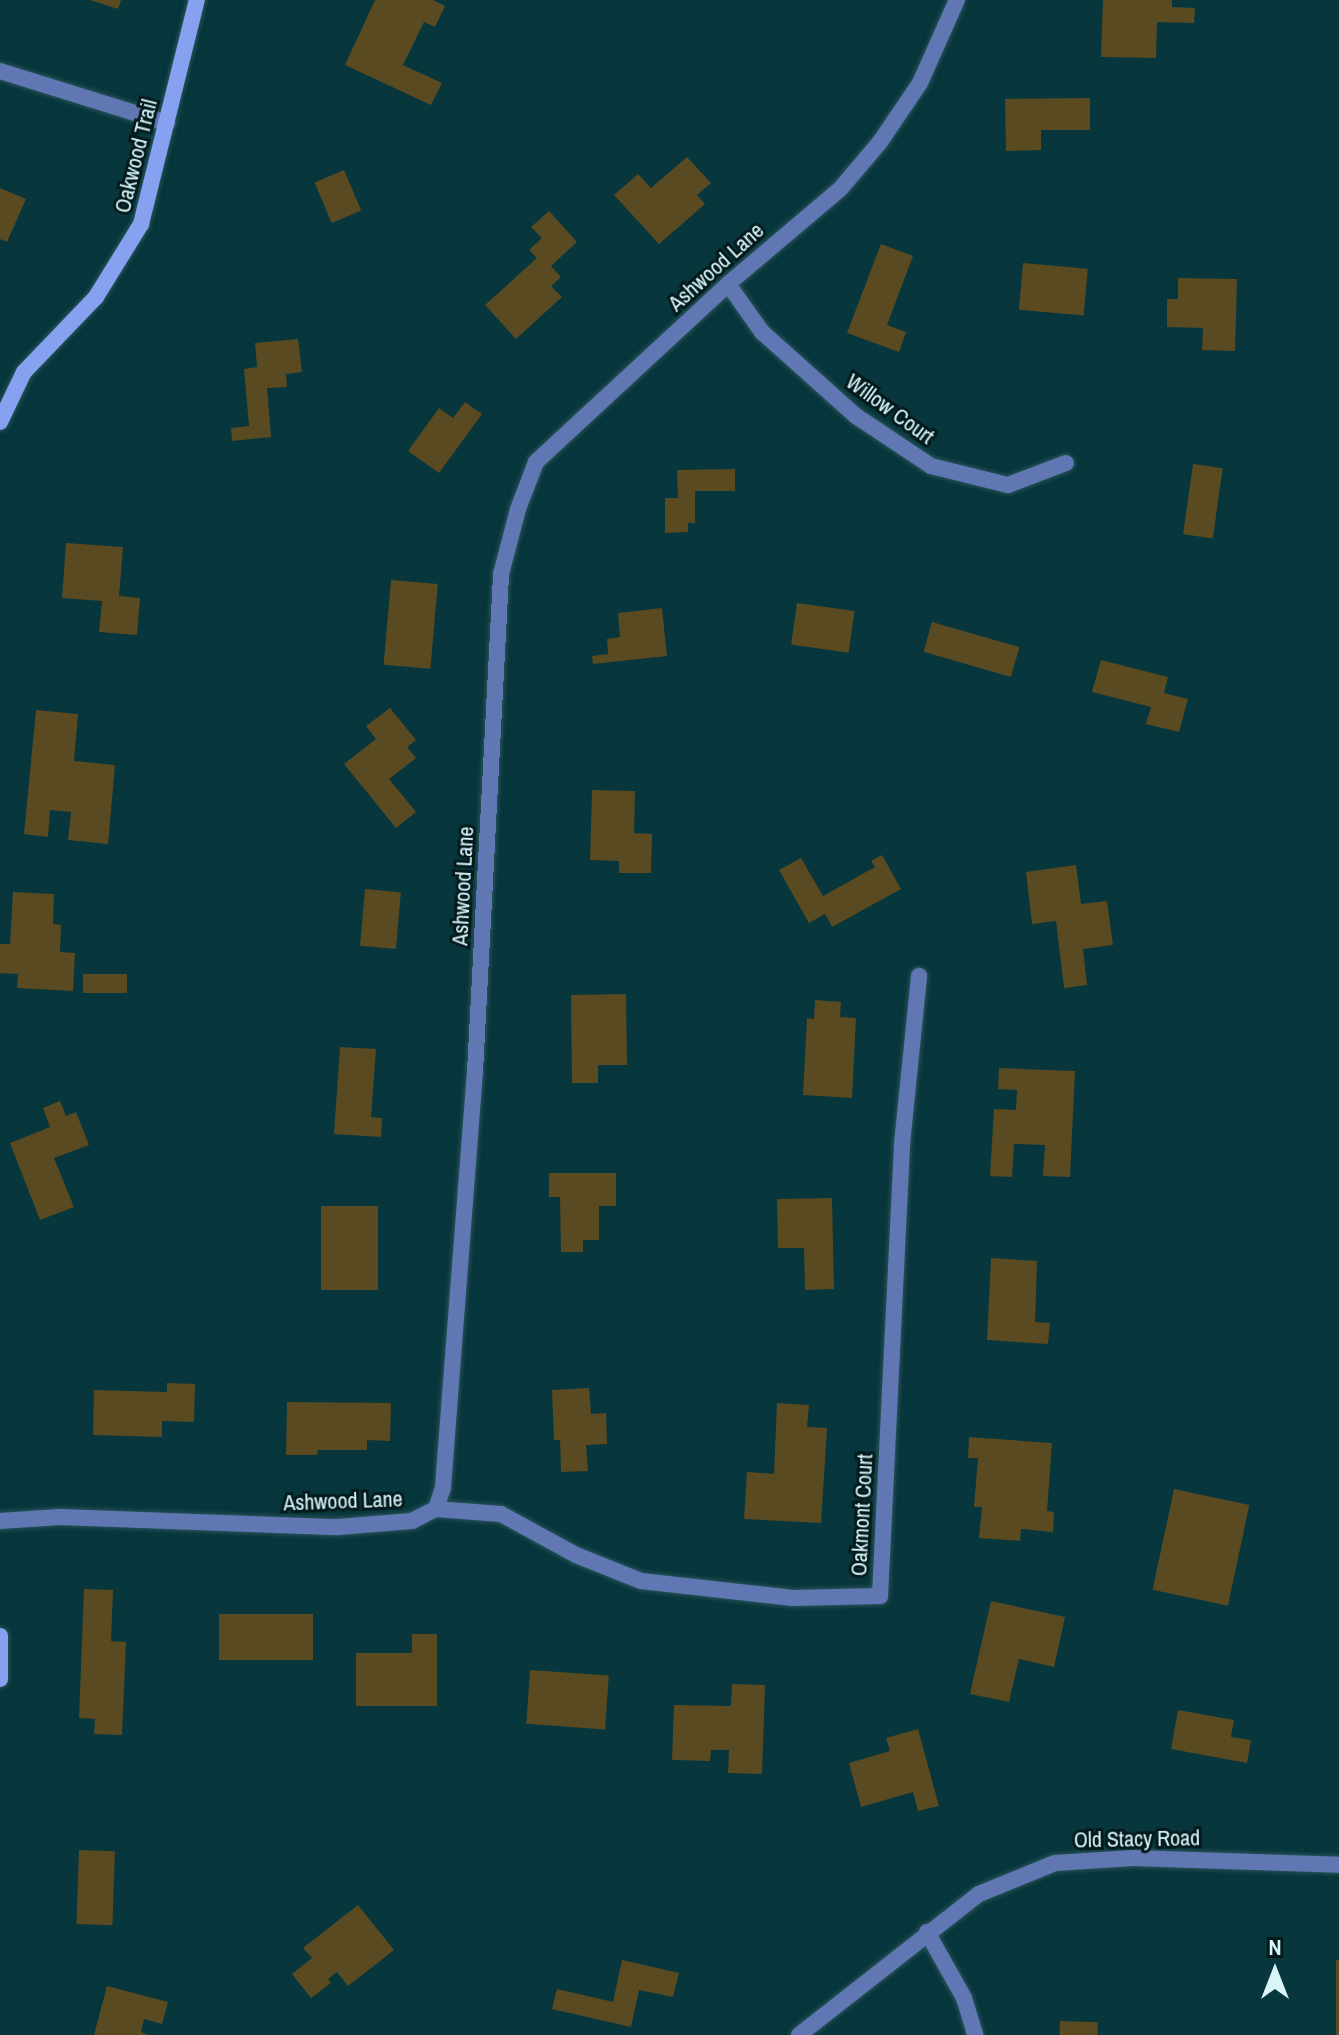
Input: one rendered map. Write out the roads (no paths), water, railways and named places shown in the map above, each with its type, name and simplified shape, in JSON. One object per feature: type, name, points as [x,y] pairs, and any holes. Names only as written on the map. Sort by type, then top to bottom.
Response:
[{"type":"street","name":"Oakwood Trail","points":[[0,422],[24,372],[96,297],[134,240],[141,224],[197,0]]},
{"type":"street","name":"Ashwood Lane","points":[[0,1521],[60,1517],[338,1527],[412,1521],[436,1509],[443,1487],[475,1072],[501,574],[518,509],[536,462],[728,284],[841,188],[880,142],[920,83],[957,0]]},
{"type":"street","points":[[0,71],[167,123]]},
{"type":"street","name":"Willow Court","points":[[728,284],[771,340],[856,416],[931,466],[1008,485],[1066,463]]},
{"type":"street","name":"Oakmont Court","points":[[436,1509],[501,1514],[576,1555],[641,1581],[793,1598],[880,1596],[902,1144],[919,976]]},
{"type":"street","points":[[0,1636],[0,1679]]},
{"type":"street","name":"Old Stacy Road","points":[[799,2035],[979,1894],[1055,1863],[1133,1858],[1339,1865]]},
{"type":"street","points":[[927,1932],[964,1998],[975,2035]]}]
